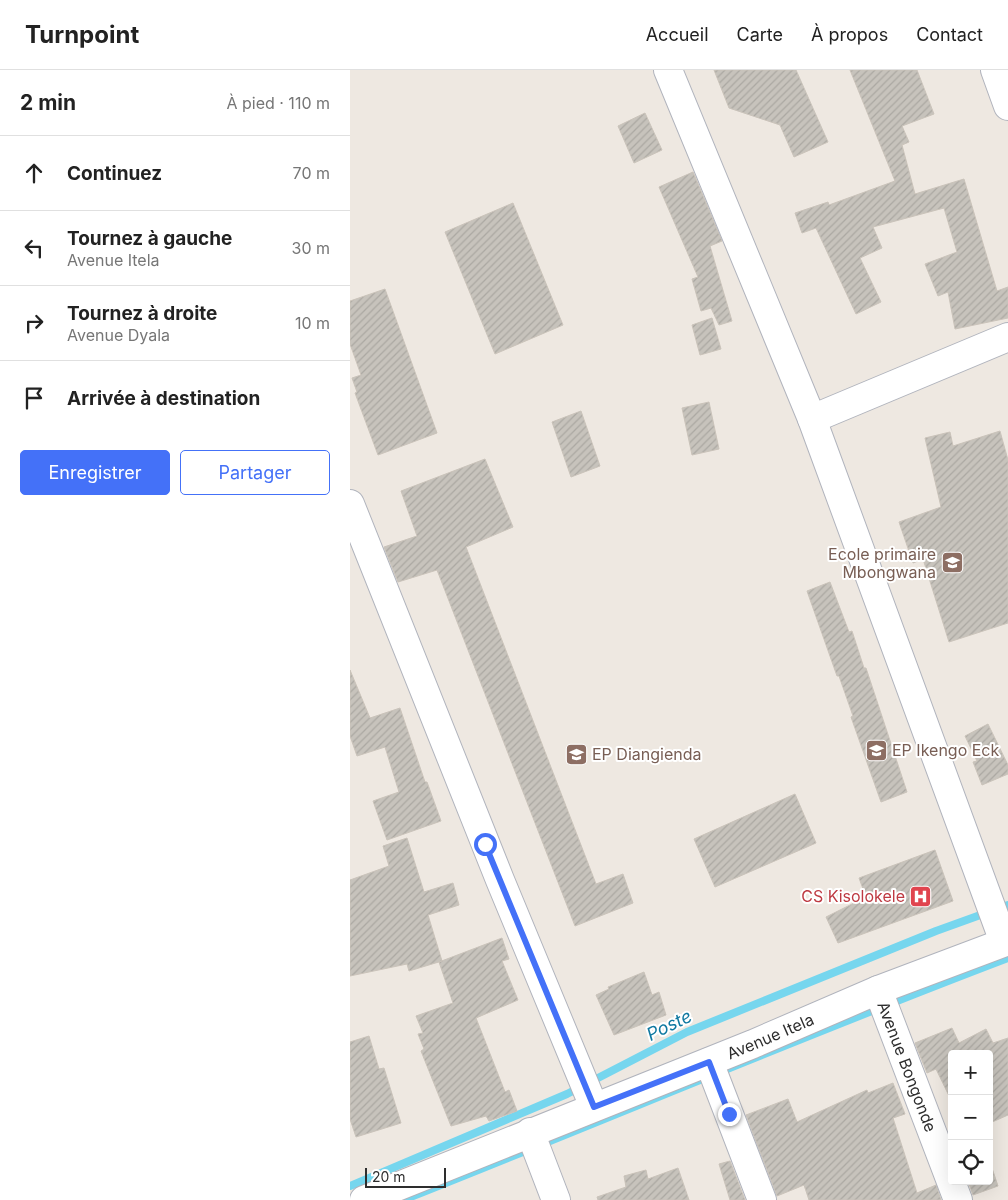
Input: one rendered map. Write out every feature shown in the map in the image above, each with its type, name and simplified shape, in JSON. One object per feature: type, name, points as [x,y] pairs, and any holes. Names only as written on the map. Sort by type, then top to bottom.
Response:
[{"type":"street","points":[[668,70],[812,419],[1006,942]]},
{"type":"street","points":[[994,70],[1008,106]]},
{"type":"street","points":[[812,419],[1008,337]]},
{"type":"street","points":[[350,504],[357,546],[500,880],[594,1107]]},
{"type":"street","name":"Avenue Itela","points":[[364,1200],[709,1062],[878,990],[1006,942]]},
{"type":"street","name":"Avenue Bongonde","points":[[878,990],[958,1200]]},
{"type":"street","points":[[709,1062],[762,1200]]},
{"type":"street","points":[[530,1132],[556,1200]]},
{"type":"street","points":[[350,1192],[353,1200]]},
{"type":"building","points":[[714,70],[796,70],[828,142],[794,157],[780,125],[729,108]]},
{"type":"building","points":[[850,70],[917,70],[934,114],[902,126],[909,142],[902,145],[915,194],[964,179],[997,291],[1008,287],[1008,318],[955,329],[948,292],[938,296],[925,264],[957,252],[944,208],[873,227],[882,248],[860,258],[881,302],[856,314],[816,228],[802,233],[795,213],[828,202],[829,205],[895,181]]},
{"type":"building","points":[[645,113],[662,150],[634,163],[618,126]]},
{"type":"building","points":[[693,172],[722,241],[710,246],[732,321],[719,325],[711,308],[701,311],[692,279],[698,277],[659,187]]},
{"type":"building","points":[[513,203],[563,325],[495,354],[445,232]]},
{"type":"building","points":[[385,289],[437,433],[378,455],[355,393],[357,392],[352,378],[361,375],[350,344],[350,301]]},
{"type":"building","points":[[712,318],[721,349],[700,355],[692,325]]},
{"type":"building","points":[[709,402],[719,449],[692,455],[682,408]]},
{"type":"building","points":[[581,411],[600,466],[571,477],[552,422]]},
{"type":"building","points":[[1000,431],[1008,460],[1008,623],[949,642],[923,559],[913,563],[899,522],[941,507],[925,438],[950,432],[953,446]]},
{"type":"building","points":[[485,459],[513,527],[466,547],[596,884],[623,874],[633,903],[575,926],[437,570],[398,582],[384,547],[417,536],[401,491]]},
{"type":"building","points":[[830,582],[849,632],[852,631],[864,668],[866,668],[907,792],[881,802],[851,717],[853,716],[839,676],[837,676],[807,591]]},
{"type":"building","points":[[350,670],[370,718],[400,708],[425,782],[427,782],[441,821],[387,840],[373,801],[399,792],[385,747],[357,756],[350,736]]},
{"type":"building","points":[[988,724],[1008,765],[1008,774],[982,785],[973,762],[977,761],[965,736]]},
{"type":"building","points":[[795,794],[816,843],[715,887],[694,839]]},
{"type":"building","points":[[407,838],[424,892],[453,883],[459,905],[428,915],[442,961],[409,971],[407,964],[350,976],[350,880],[389,866],[383,846]]},
{"type":"building","points":[[935,850],[953,901],[838,943],[826,917],[866,897],[859,878]]},
{"type":"building","points":[[502,938],[509,959],[502,961],[518,1000],[476,1018],[505,1092],[509,1090],[517,1111],[489,1121],[486,1116],[451,1126],[421,1051],[424,1049],[418,1034],[423,1033],[416,1016],[453,1003],[439,962]]},
{"type":"building","points":[[644,972],[652,995],[659,992],[666,1015],[614,1035],[596,995],[609,989],[608,987]]},
{"type":"building","points":[[952,1028],[959,1043],[986,1029],[993,1043],[1008,1038],[1008,1115],[993,1122],[993,1050],[948,1050],[948,1094],[936,1069],[927,1073],[915,1043]]},
{"type":"building","points":[[369,1036],[379,1069],[384,1068],[401,1123],[356,1137],[350,1119],[350,1042]]},
{"type":"building","points":[[893,1083],[905,1114],[893,1118],[917,1193],[936,1185],[941,1200],[809,1200],[804,1185],[777,1196],[746,1115],[788,1099],[797,1122],[867,1090],[868,1093]]},
{"type":"building","points":[[730,1161],[745,1200],[730,1200],[719,1164]]},
{"type":"building","points":[[678,1168],[689,1200],[598,1200],[597,1197],[626,1187],[624,1176],[646,1170],[648,1179]]},
{"type":"building","points":[[993,1171],[998,1186],[973,1195],[969,1185],[993,1185]]},
{"type":"waterway","name":"Poste","points":[[350,1186],[567,1094],[687,1032],[936,931],[1008,905]]},
{"type":"waterway","points":[[403,1200],[856,1017],[1008,958]]},
{"type":"place","name":"Ecole primaire Mbongwana","points":[[952,563]]},
{"type":"place","name":"EP Ikengo Eck","points":[[876,750]]},
{"type":"place","name":"EP Diangienda","points":[[576,754]]},
{"type":"place","name":"CS Kisolokele","points":[[921,896]]},
{"type":"route","points":[[485,844],[594,1107],[709,1062],[729,1114]]}]
